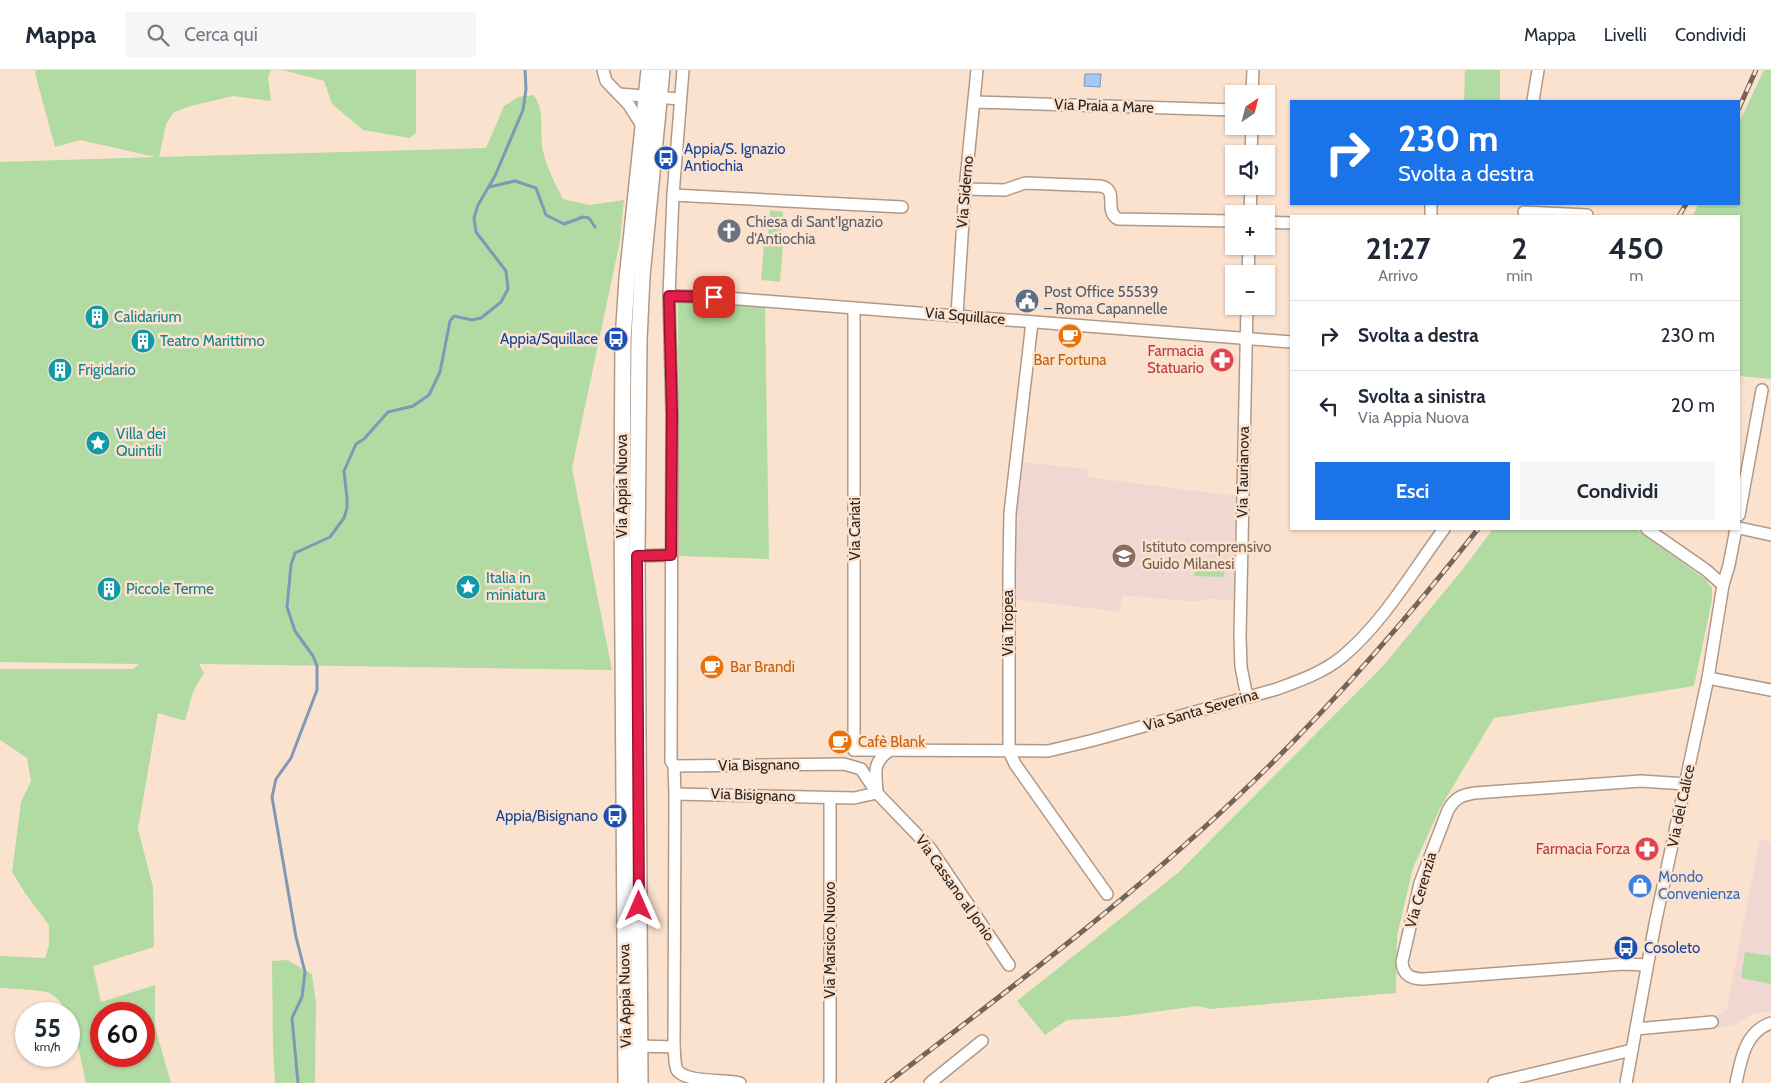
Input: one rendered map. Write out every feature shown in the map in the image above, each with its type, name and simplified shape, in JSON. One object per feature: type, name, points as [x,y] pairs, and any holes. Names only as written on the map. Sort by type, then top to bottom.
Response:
[{"type":"main road","name":"Via Appia Nuova","points":[[640,1083],[637,556],[640,319],[653,96],[649,70]]},
{"type":"main road","name":"Via Appia Nuova","points":[[626,1083],[622,383],[627,279],[643,127],[662,70]]},
{"type":"street","points":[[603,70],[606,81],[629,105],[643,127]]},
{"type":"street","points":[[684,70],[673,195],[669,296],[672,414],[671,761],[674,766],[675,794],[674,1047],[676,1067],[678,1072],[684,1077],[694,1080],[740,1083]]},
{"type":"street","name":"Via Siderno","points":[[957,315],[965,189],[977,70]]},
{"type":"street","points":[[1252,70],[1252,85]]},
{"type":"street","points":[[1533,100],[1538,70]]},
{"type":"street","points":[[619,94],[680,99]]},
{"type":"street","name":"Via Praia a Mare","points":[[974,102],[1225,110]]},
{"type":"street","points":[[965,189],[1007,190],[1025,183],[1100,186],[1108,188],[1110,191],[1111,212],[1118,219],[1225,221]]},
{"type":"street","points":[[673,195],[902,207]]},
{"type":"street","points":[[1524,211],[1587,215]]},
{"type":"street","points":[[1275,222],[1290,223]]},
{"type":"street","name":"Via Squillace","points":[[669,296],[714,297],[1290,342]]},
{"type":"street","name":"Via Cariati","points":[[854,308],[854,750]]},
{"type":"street","name":"Via Taurianova","points":[[1247,315],[1240,636],[1241,667],[1247,696]]},
{"type":"street","name":"Via Tropea","points":[[1008,751],[1008,569],[1010,513],[1032,322]]},
{"type":"street","points":[[1740,510],[1762,390]]},
{"type":"street","name":"Via Santa Severina","points":[[854,750],[1040,752],[1062,748],[1294,683],[1318,672],[1341,658],[1380,617],[1443,530]]},
{"type":"street","points":[[1648,530],[1706,570],[1723,585]]},
{"type":"street","name":"Via del Calice","points":[[1626,1083],[1647,965],[1708,678],[1723,585],[1737,530]]},
{"type":"street","points":[[1740,530],[1771,535]]},
{"type":"street","points":[[637,556],[671,555]]},
{"type":"street","points":[[1708,678],[1771,690]]},
{"type":"street","points":[[844,764],[854,750]]},
{"type":"street","points":[[877,793],[875,772],[877,764],[890,750]]},
{"type":"street","points":[[1008,751],[1015,764],[1107,894]]},
{"type":"street","name":"Via Bisgnano","points":[[674,766],[844,764]]},
{"type":"street","name":"Via Cassano al Jonio","points":[[844,764],[861,770],[877,793],[930,848],[1009,965]]},
{"type":"street","name":"Via Cerenzia","points":[[1647,965],[1623,964],[1424,979],[1408,976],[1403,969],[1402,962],[1425,868],[1445,815],[1453,802],[1460,796],[1475,793],[1635,781],[1686,784]]},
{"type":"street","name":"Via Bisignano","points":[[675,794],[861,798],[877,793]]},
{"type":"street","name":"Via Marsico Nuovo","points":[[830,798],[830,1083]]},
{"type":"street","points":[[1636,1029],[1712,1022]]},
{"type":"street","points":[[1736,1083],[1746,1045],[1757,1031],[1771,1023]]},
{"type":"street","points":[[930,1083],[982,1041]]},
{"type":"street","points":[[639,1046],[674,1047]]},
{"type":"street","points":[[1494,1083],[1632,1050]]},
{"type":"shaded area","name":"Istituto comprensivo Guido Milanesi","points":[[1023,462],[1088,469],[1087,477],[1235,496],[1235,605],[1232,600],[1209,599],[1195,602],[1122,595],[1121,612],[1012,599],[1014,527],[1018,524],[1019,520],[1015,515]]},
{"type":"shaded area","points":[[1760,839],[1771,842],[1771,1011],[1752,1014],[1734,1025],[1712,1028],[1712,1015],[1721,1014],[1726,1010],[1728,1003]]},
{"type":"green space","name":"Villa dei Quintili","points":[[36,70],[271,70],[268,77],[271,101],[233,96],[174,112],[166,124],[159,157],[486,148],[504,106],[518,97],[533,95],[541,114],[542,144],[545,157],[563,199],[589,205],[624,200],[620,241],[572,468],[612,670],[199,664],[204,673],[193,692],[185,721],[158,713],[138,829],[153,887],[154,947],[93,966],[101,1002],[90,1002],[90,1067],[155,1067],[155,1027],[171,1083],[86,1083],[80,1055],[80,1002],[59,1002],[55,997],[41,991],[0,988],[0,956],[45,958],[49,945],[49,925],[12,872],[21,802],[31,781],[27,758],[0,740],[0,669],[133,669],[139,664],[0,662],[0,162],[155,157],[80,140],[55,147],[35,73]]},
{"type":"green space","points":[[283,70],[416,70],[416,133],[409,138],[363,130],[332,104],[324,81]]},
{"type":"green space","points":[[1465,70],[1500,70],[1500,100],[1464,100]]},
{"type":"green space","points":[[1764,70],[1771,70],[1771,379],[1740,376],[1740,215],[1693,215],[1698,205],[1740,205],[1740,121]]},
{"type":"green space","points":[[770,210],[783,212],[782,239],[768,238]]},
{"type":"green space","points":[[764,244],[783,245],[780,282],[761,280]]},
{"type":"green space","points":[[678,300],[765,307],[769,559],[679,556]]},
{"type":"green space","points":[[1492,530],[1637,530],[1705,579],[1712,588],[1712,600],[1694,686],[1494,718],[1440,808],[1413,868],[1397,936],[1396,993],[1210,1009],[1198,1006],[1117,1017],[1067,1020],[1045,1035],[1017,1001],[1179,872],[1382,667],[1463,569]]},
{"type":"green space","points":[[1195,560],[1225,561],[1224,577],[1194,576]]},
{"type":"green space","points":[[1745,952],[1771,956],[1771,984],[1741,978]]},
{"type":"green space","points":[[287,960],[312,974],[316,1003],[315,1083],[275,1083],[272,961]]},
{"type":"green space","name":"Villa dei Quintili","points":[[155,985],[155,1002],[101,1002]]},
{"type":"water","points":[[1085,74],[1101,74],[1100,87],[1084,86]]},
{"type":"waterway","points":[[298,1083],[292,1018],[302,997],[305,972],[296,937],[272,797],[276,779],[291,758],[317,690],[317,666],[313,656],[295,631],[287,607],[291,565],[295,553],[330,537],[344,518],[347,508],[344,471],[356,444],[364,439],[388,412],[413,406],[429,395],[440,372],[450,321],[454,316],[472,320],[481,318],[501,302],[508,289],[506,271],[476,232],[474,218],[478,205],[495,176],[523,110],[526,89],[525,70]]},
{"type":"waterway","points":[[489,187],[515,181],[536,188],[546,215],[564,224],[583,217],[589,218],[595,227]]},
{"type":"railway","points":[[1740,106],[1756,70]]},
{"type":"railway","points":[[1680,215],[1685,205]]},
{"type":"railway","points":[[887,1083],[1108,910],[1194,837],[1235,799],[1331,702],[1421,600],[1477,530]]},
{"type":"place","name":"Appia/S. Ignazio Antiochia","points":[[666,158]]},
{"type":"place","name":"Chiesa di Sant'Ignazio d'Antiochia","points":[[729,231]]},
{"type":"place","name":"Post Office 55539 – Roma Capannelle","points":[[1027,301]]},
{"type":"place","name":"Calidarium","points":[[97,317]]},
{"type":"place","name":"Bar Fortuna","points":[[1070,336]]},
{"type":"place","name":"Appia/Squillace","points":[[616,339]]},
{"type":"place","name":"Teatro Marittimo","points":[[143,341]]},
{"type":"place","name":"Farmacia Statuario","points":[[1222,360]]},
{"type":"place","name":"Frigidario","points":[[60,370]]},
{"type":"place","name":"Villa dei Quintili","points":[[98,443]]},
{"type":"place","name":"Istituto comprensivo Guido Milanesi","points":[[1124,556]]},
{"type":"place","name":"Italia in miniatura","points":[[468,587]]},
{"type":"place","name":"Piccole Terme","points":[[109,589]]},
{"type":"place","name":"Bar Brandi","points":[[712,667]]},
{"type":"place","name":"Cafè Blank","points":[[840,742]]},
{"type":"place","name":"Appia/Bisignano","points":[[615,816]]},
{"type":"place","name":"Farmacia Forza","points":[[1647,849]]},
{"type":"place","name":"Mondo Convenienza","points":[[1640,886]]},
{"type":"place","name":"Cosoleto","points":[[1626,948]]},
{"type":"route","points":[[639,906],[637,556],[671,555],[672,414],[669,296],[714,297]]}]
